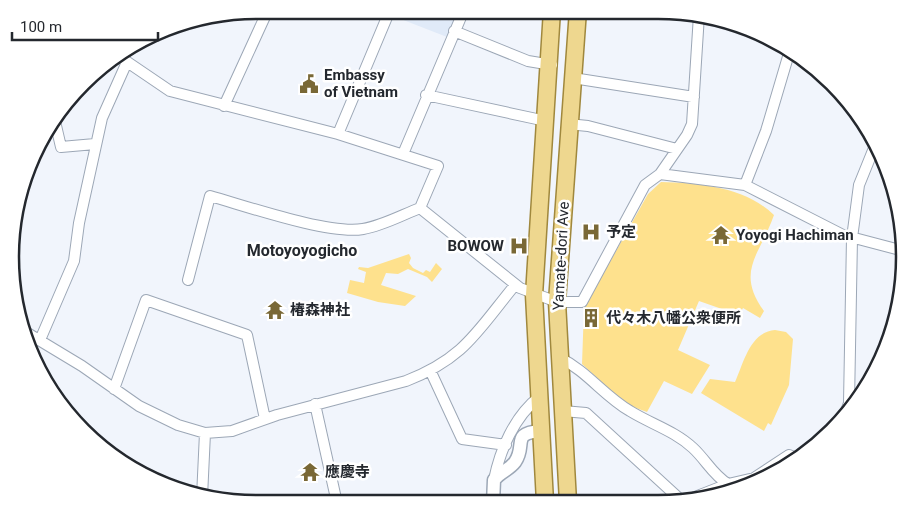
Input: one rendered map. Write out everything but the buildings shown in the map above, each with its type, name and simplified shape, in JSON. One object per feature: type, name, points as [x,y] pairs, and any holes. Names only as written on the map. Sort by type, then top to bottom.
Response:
[{"type":"main road","name":"Yamate-dori Ave","points":[[545,495],[534,295],[546,115],[552,65],[552,19]]},
{"type":"main road","points":[[552,65],[560,19]]},
{"type":"main road","name":"Yamate-dori Ave","points":[[568,495],[557,302],[577,19]]},
{"type":"main road","points":[[536,248],[545,255],[552,250],[554,219],[565,179]]},
{"type":"street","points":[[224,106],[264,19]]},
{"type":"street","points":[[338,134],[386,19]]},
{"type":"street","points":[[403,154],[426,95],[460,19]]},
{"type":"street","points":[[420,208],[515,285],[534,295],[557,302],[582,302],[644,185],[660,174],[692,124],[698,22]]},
{"type":"street","points":[[454,31],[528,62],[552,65]]},
{"type":"street","points":[[744,185],[766,131],[788,58]]},
{"type":"street","points":[[124,60],[170,91],[338,134],[438,166],[420,208],[363,229],[348,230],[210,196],[188,280]]},
{"type":"street","points":[[40,340],[74,261],[78,222],[95,144],[102,118],[127,62]]},
{"type":"street","points":[[572,78],[694,98]]},
{"type":"street","points":[[426,95],[546,115]]},
{"type":"street","points":[[568,124],[588,126],[677,149]]},
{"type":"street","points":[[57,129],[61,147],[95,144]]},
{"type":"street","points":[[849,399],[852,238],[859,185],[872,152]]},
{"type":"street","points":[[660,174],[744,185],[852,238],[896,249]]},
{"type":"street","points":[[32,335],[153,414],[178,425],[205,433],[232,431],[315,404],[406,381],[430,370],[459,352],[488,321],[515,285]]},
{"type":"street","points":[[114,389],[146,300],[247,335],[265,419]]},
{"type":"street","points":[[560,358],[576,366],[613,400],[631,412],[675,434],[693,448],[714,473],[728,484]]},
{"type":"street","points":[[430,370],[462,440],[506,445]]},
{"type":"street","points":[[494,495],[494,480],[506,445],[521,415],[539,397]]},
{"type":"street","points":[[315,404],[335,495]]},
{"type":"street","points":[[563,411],[586,413],[675,495]]},
{"type":"street","points":[[494,480],[515,462],[520,440],[524,435],[541,431]]},
{"type":"street","points":[[202,489],[205,433]]},
{"type":"street","points":[[776,464],[790,455]]},
{"type":"street","points":[[722,487],[738,482]]},
{"type":"shaded area","points":[[401,19],[454,19],[447,37]]},
{"type":"shaded area","points":[[661,182],[721,188],[750,198],[774,215],[757,252],[751,274],[751,285],[764,311],[760,318],[743,308],[739,315],[699,301],[678,350],[710,365],[692,394],[664,381],[647,412],[625,404],[582,364],[584,308],[648,194]]},
{"type":"shaded area","points":[[409,254],[411,258],[409,263],[413,268],[423,273],[426,270],[430,272],[436,263],[442,269],[432,282],[427,277],[408,269],[398,274],[386,273],[381,285],[416,296],[405,306],[378,302],[347,293],[350,280],[364,283],[366,272],[358,269],[359,267],[368,268]]},
{"type":"shaded area","points":[[775,330],[786,332],[793,339],[789,385],[771,425],[768,423],[764,431],[701,393],[710,379],[735,382],[745,357],[754,342],[766,332]]},
{"type":"place","name":"Embassy of Vietnam","points":[[309,84]]},
{"type":"place","name":"予定","points":[[591,232]]},
{"type":"place","name":"Yoyogi Hachiman","points":[[721,235]]},
{"type":"place","name":"BOWOW","points":[[519,246]]},
{"type":"place","name":"椿森神社","points":[[275,310]]},
{"type":"place","name":"代々木八幡公衆便所","points":[[591,318]]},
{"type":"place","name":"應慶寺","points":[[310,472]]},
{"type":"district","name":"Motoyoyogicho","points":[[302,250]]}]
